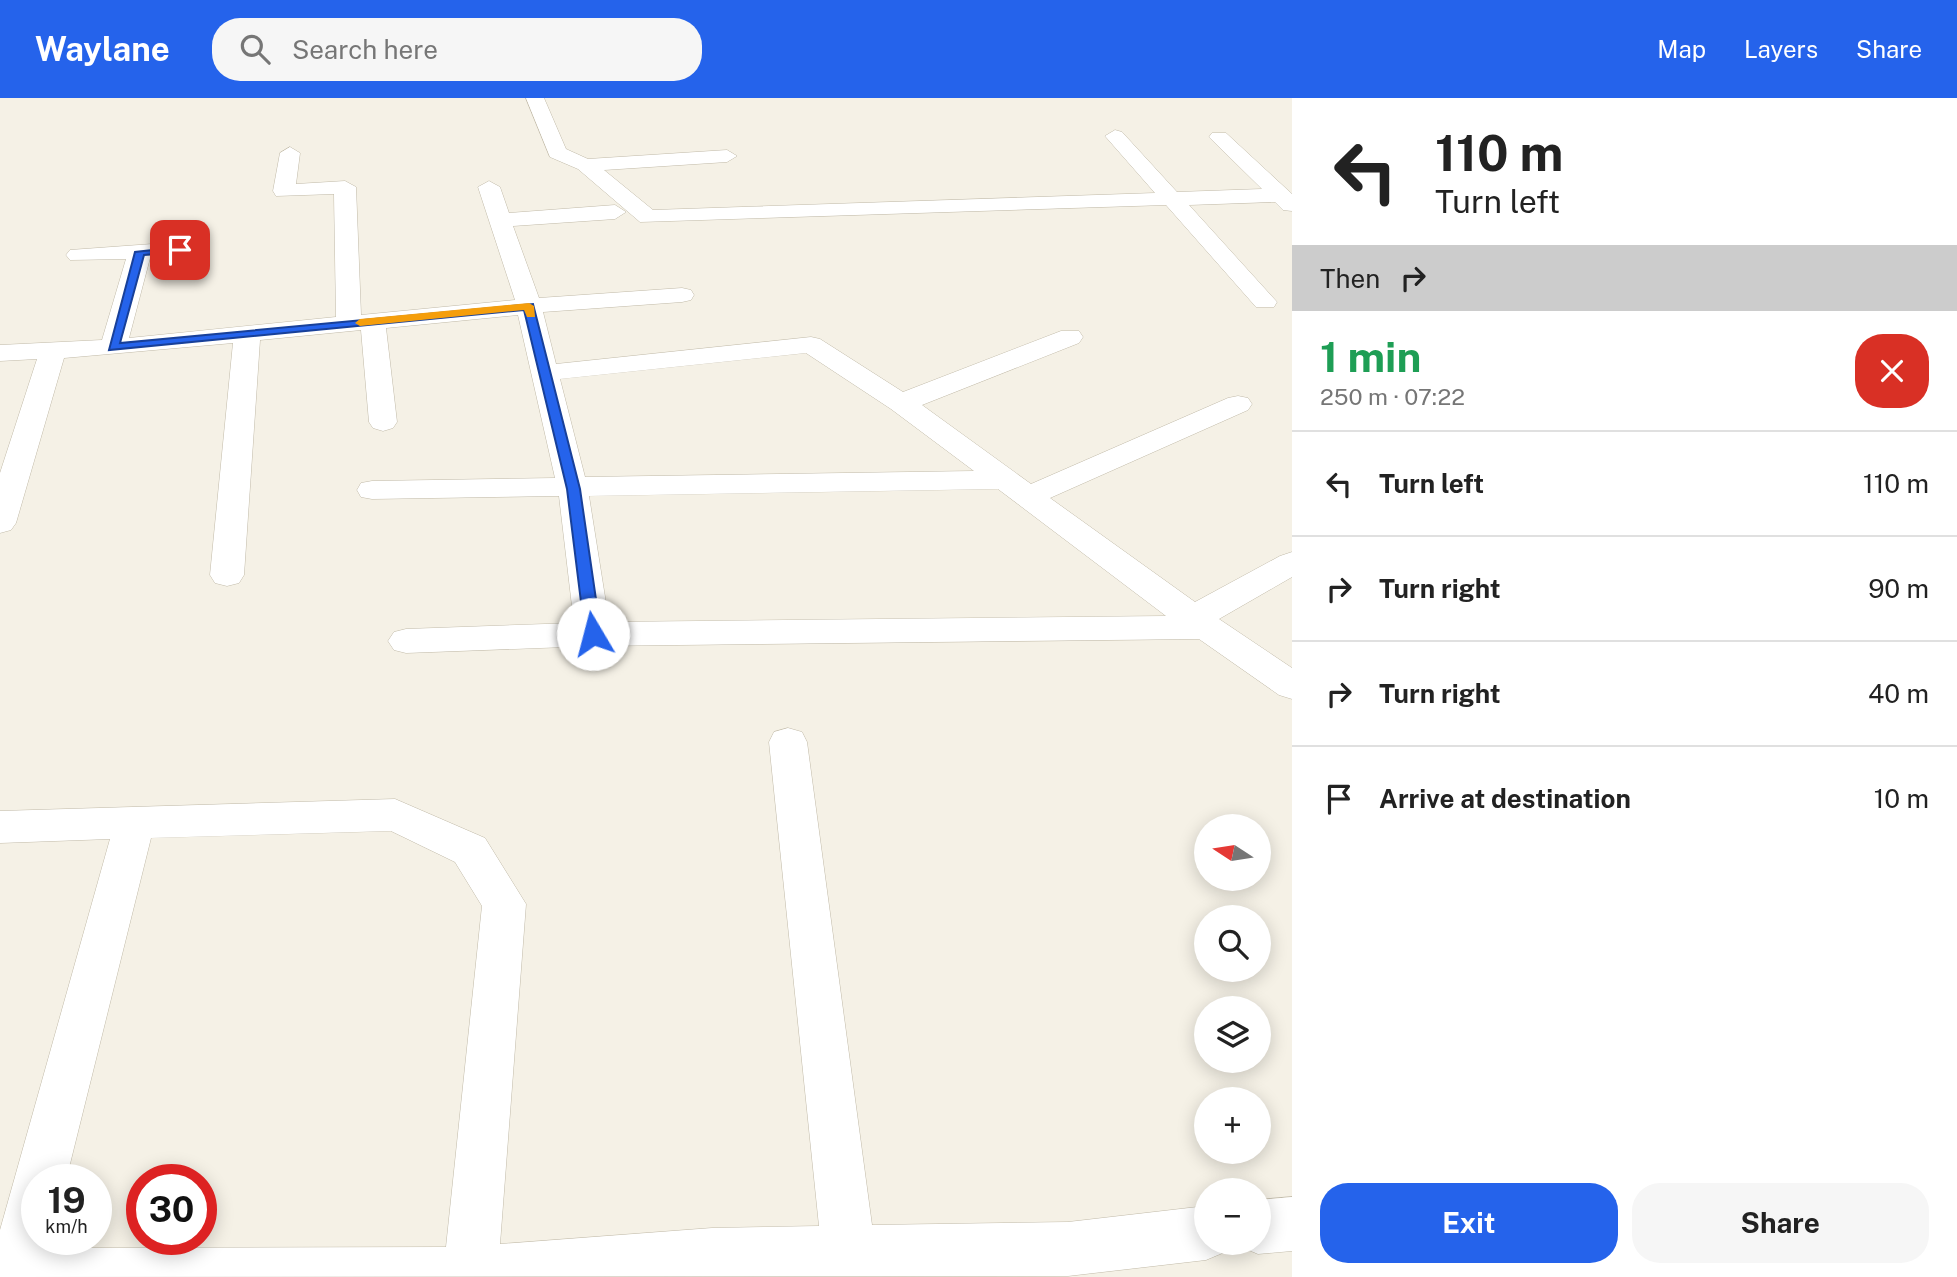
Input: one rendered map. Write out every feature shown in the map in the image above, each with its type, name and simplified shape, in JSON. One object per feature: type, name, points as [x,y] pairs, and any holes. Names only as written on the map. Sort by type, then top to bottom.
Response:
[{"type":"street","points":[[535,98],[557,153],[585,165],[648,217],[1171,200],[1286,201]]},
{"type":"street","points":[[1115,136],[1265,302]]},
{"type":"street","points":[[1219,137],[1286,201]]},
{"type":"street","points":[[290,153],[284,191],[345,187],[361,323],[383,422]]},
{"type":"street","points":[[585,165],[727,156]]},
{"type":"street","points":[[489,187],[529,306],[573,489],[593,634]]},
{"type":"street","points":[[500,220],[615,212]]},
{"type":"street","points":[[78,256],[180,250]]},
{"type":"street","points":[[113,347],[140,252]]},
{"type":"street","points":[[0,353],[113,347],[529,306],[682,295]]},
{"type":"street","points":[[227,575],[247,334]]},
{"type":"street","points":[[901,403],[1070,337]]},
{"type":"street","points":[[545,373],[811,345],[901,403],[1292,687]]},
{"type":"street","points":[[0,523],[52,352]]},
{"type":"street","points":[[372,490],[1017,488],[1238,404]]},
{"type":"street","points":[[406,641],[593,634],[1199,622],[1292,563]]},
{"type":"street","points":[[788,742],[849,1255]]},
{"type":"street","points":[[0,827],[395,815],[470,850],[504,904],[470,1275]]},
{"type":"street","points":[[44,1164],[135,822]]},
{"type":"street","points":[[1271,1226],[1292,1224]]},
{"type":"street","points":[[21,1254],[15,1277],[470,1275],[713,1266],[849,1255],[1071,1263],[1194,1236]]},
{"type":"slow traffic","points":[[360,323],[529,306],[531,314]]},
{"type":"route","points":[[180,250],[140,252],[113,347],[529,306],[573,489],[593,634]]}]
